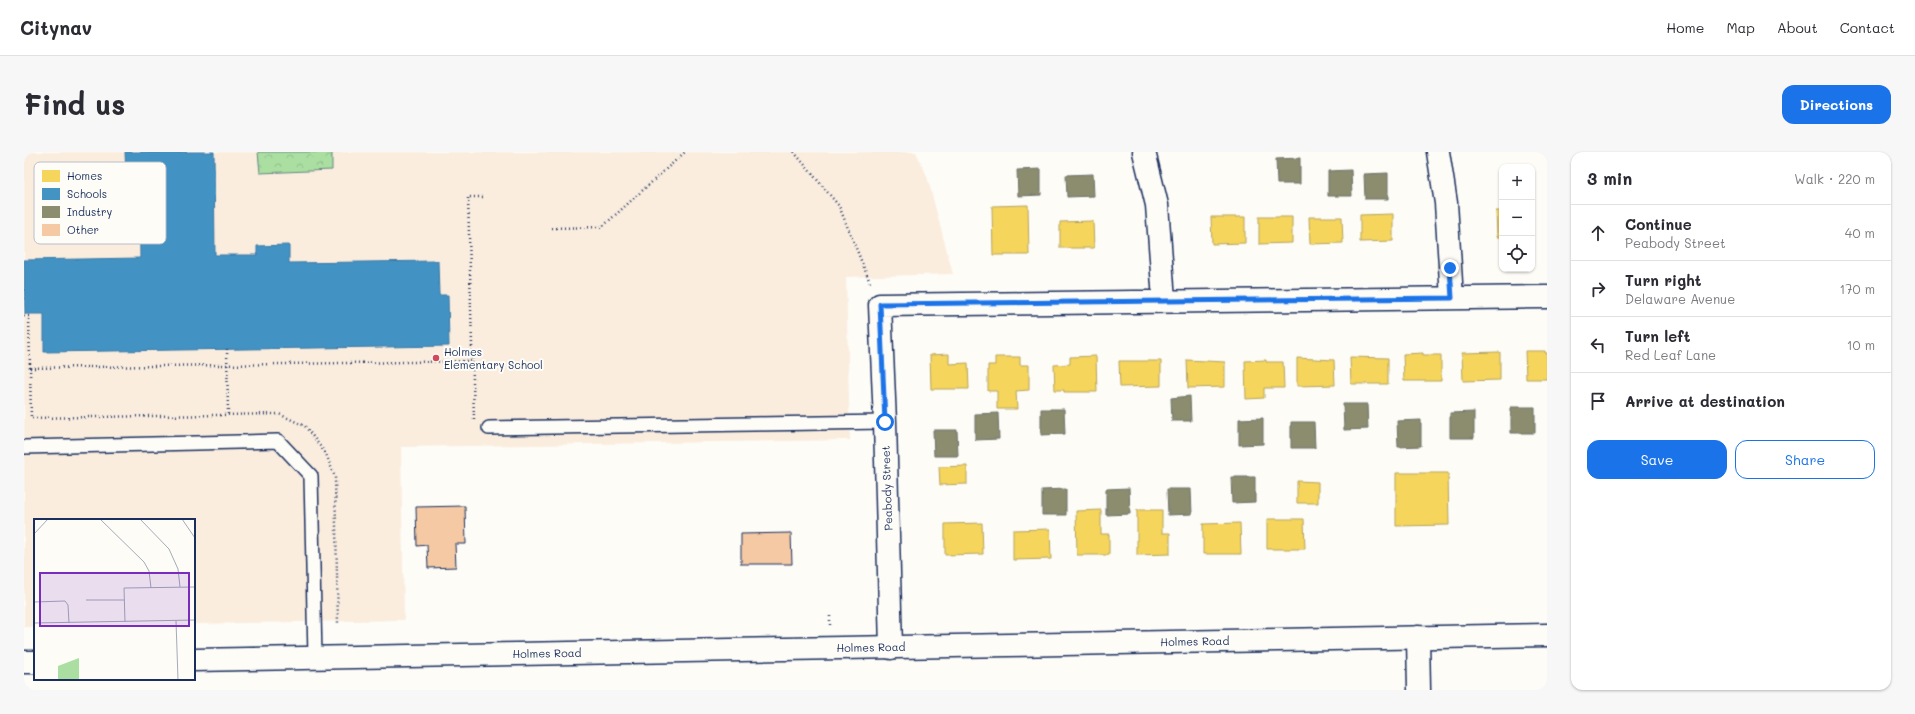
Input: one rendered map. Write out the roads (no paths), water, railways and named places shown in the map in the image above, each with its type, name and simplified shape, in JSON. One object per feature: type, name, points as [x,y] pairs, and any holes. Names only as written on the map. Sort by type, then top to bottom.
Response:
[{"type":"street","points":[[1144,152],[1157,205],[1164,300],[1547,297]]},
{"type":"street","points":[[1438,152],[1446,204],[1452,298]]},
{"type":"street","name":"Peabody Street","points":[[891,648],[885,422],[880,304],[1164,300]]},
{"type":"street","name":"Holmes Road","points":[[195,660],[1547,635]]},
{"type":"street","points":[[1418,637],[1419,690]]},
{"type":"lane","points":[[489,428],[885,422]]},
{"type":"lane","points":[[24,447],[278,441],[311,476],[315,658]]},
{"type":"place","name":"Holmes Elementary School","points":[[436,358]]}]
